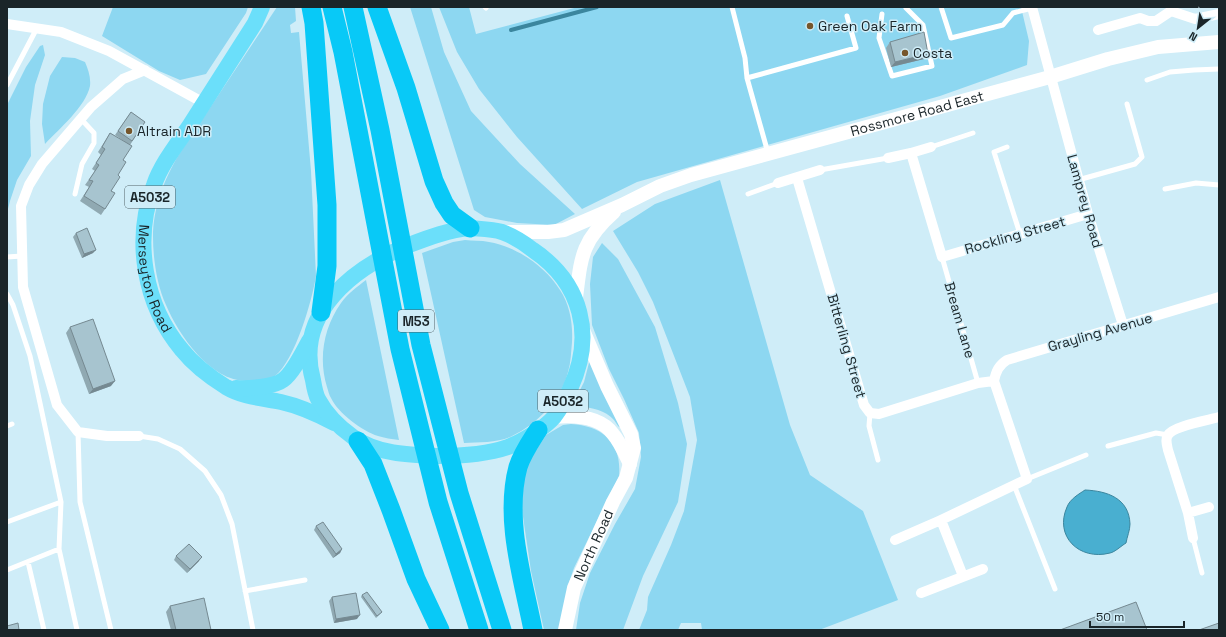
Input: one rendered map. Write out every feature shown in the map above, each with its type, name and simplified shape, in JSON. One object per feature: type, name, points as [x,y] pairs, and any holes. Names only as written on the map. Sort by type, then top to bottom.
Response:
[{"type":"highway","points":[[311,7],[314,23],[327,205],[327,266],[321,312]]},
{"type":"highway","name":"M53","points":[[332,7],[343,52],[400,349],[438,502],[479,630]]},
{"type":"highway","name":"M53","points":[[353,7],[380,130],[421,345],[459,493],[502,630]]},
{"type":"highway","points":[[377,7],[406,88],[434,181],[444,203],[452,214],[470,228]]},
{"type":"highway","points":[[533,630],[519,564],[514,525],[514,493],[518,467],[525,450],[538,430]]},
{"type":"highway","points":[[358,441],[373,464],[416,579],[440,630]]},
{"type":"main road","name":"Merseyton Road","points":[[262,7],[255,23],[168,158],[154,184],[146,210],[142,241],[145,269],[154,304],[165,324],[181,350],[202,371],[227,388],[244,396],[281,402],[304,409],[339,426]]},
{"type":"main road","name":"Rossmore Road East","points":[[502,232],[548,232],[564,230],[609,213],[622,205],[667,184],[691,175],[1050,77],[1108,59],[1158,47],[1219,42]]},
{"type":"main road","name":"Rossmore Road East","points":[[576,298],[583,252],[588,241],[609,213]]},
{"type":"main road","name":"A5032","points":[[470,228],[502,232],[528,246],[546,258],[559,272],[576,298],[583,329],[580,361],[575,378],[567,396],[553,417],[538,430],[507,447],[475,454],[418,456],[378,449],[358,441],[339,426],[326,412],[318,398],[311,374],[309,349],[314,328],[321,312],[332,295],[357,273],[378,260],[424,239],[453,230],[470,228]]},
{"type":"main road","name":"North Road","points":[[564,630],[574,588],[610,509],[626,478],[634,448],[631,434],[607,386],[583,329]]},
{"type":"main road","name":"A5032","points":[[227,388],[249,389],[282,381],[294,366],[311,338]]},
{"type":"main road","points":[[553,417],[586,417],[604,426],[614,434],[630,464]]},
{"type":"street","name":"Lamprey Road","points":[[1032,8],[1078,180],[1123,325]]},
{"type":"street","points":[[1098,30],[1140,18],[1148,21],[1156,21],[1171,9],[1195,20],[1219,14]]},
{"type":"street","points":[[7,24],[61,32],[109,51],[204,103]]},
{"type":"street","points":[[139,436],[108,436],[78,432],[57,405],[23,286],[21,206],[29,185],[42,164],[91,107],[122,79],[145,70]]},
{"type":"street","points":[[888,158],[931,147]]},
{"type":"street","points":[[911,153],[942,257]]},
{"type":"street","points":[[778,183],[820,170]]},
{"type":"street","name":"Bitterling Street","points":[[797,178],[864,405],[870,413],[879,414],[978,383],[994,381]]},
{"type":"street","name":"Rockling Street","points":[[942,257],[1088,214]]},
{"type":"street","name":"Grayling Avenue","points":[[994,381],[996,372],[1001,364],[1007,360],[1219,297]]},
{"type":"street","points":[[895,540],[1027,479],[994,381]]},
{"type":"street","points":[[1193,538],[1188,513],[1166,442],[1170,432],[1178,428],[1219,417]]},
{"type":"street","points":[[1188,513],[1209,507]]},
{"type":"street","points":[[941,520],[963,576]]},
{"type":"street","points":[[921,593],[982,569]]},
{"type":"lane","points":[[732,7],[745,58],[747,78],[768,154]]},
{"type":"lane","points":[[941,7],[951,38],[1003,25],[1013,13],[1032,8]]},
{"type":"lane","points":[[882,14],[879,38],[892,76],[932,66],[923,25],[906,8]]},
{"type":"lane","points":[[747,78],[856,48],[847,16]]},
{"type":"lane","points":[[7,85],[37,28]]},
{"type":"lane","points":[[1147,80],[1170,72],[1219,69]]},
{"type":"lane","points":[[1078,180],[1136,164],[1142,157],[1127,104]]},
{"type":"lane","points":[[75,194],[82,164],[94,143],[94,133],[81,119]]},
{"type":"lane","points":[[931,147],[973,133]]},
{"type":"lane","points":[[1007,148],[994,152],[1020,234]]},
{"type":"lane","points":[[820,170],[888,158]]},
{"type":"lane","points":[[748,194],[778,183]]},
{"type":"lane","points":[[1165,188],[1196,183],[1219,185]]},
{"type":"lane","points":[[7,258],[22,256]]},
{"type":"lane","name":"Bream Lane","points":[[942,257],[978,383]]},
{"type":"lane","points":[[7,294],[13,305],[30,356],[61,502],[59,549],[77,630]]},
{"type":"lane","points":[[870,413],[869,426],[878,460]]},
{"type":"lane","points":[[78,432],[80,502],[111,630]]},
{"type":"lane","points":[[1108,446],[1156,433],[1168,435]]},
{"type":"lane","points":[[139,436],[158,439],[180,449],[205,471],[221,495],[232,524],[253,630]]},
{"type":"lane","points":[[1027,479],[1086,455]]},
{"type":"lane","points":[[1014,485],[1055,589]]},
{"type":"lane","points":[[7,522],[61,502]]},
{"type":"lane","points":[[1193,538],[1202,572]]},
{"type":"lane","points":[[7,570],[59,549]]},
{"type":"lane","points":[[28,562],[44,630]]},
{"type":"lane","points":[[245,590],[306,580]]},
{"type":"shaded area","points":[[113,7],[248,7],[246,13],[206,74],[180,80],[159,71],[102,36]]},
{"type":"shaded area","points":[[277,7],[295,7],[296,21],[290,25],[291,33],[299,32],[311,171],[316,276],[311,300],[302,329],[296,344],[282,368],[275,376],[262,381],[235,380],[210,366],[198,355],[179,330],[166,305],[156,272],[153,237],[155,215],[160,195],[178,156]]},
{"type":"shaded area","points":[[410,7],[431,7],[444,52],[471,111],[520,164],[575,214],[554,225],[517,223],[485,217],[474,210]]},
{"type":"shaded area","points":[[439,7],[469,7],[476,34],[578,7],[1021,7],[1029,41],[1027,65],[940,96],[637,182],[582,209],[517,137],[479,89],[457,52]]},
{"type":"shaded area","points":[[43,45],[45,55],[35,85],[30,121],[31,156],[17,180],[7,213],[7,105],[26,67],[40,46]]},
{"type":"shaded area","points":[[62,57],[75,58],[85,62],[90,76],[90,86],[78,109],[45,144],[42,124],[43,104],[50,76]]},
{"type":"shaded area","points":[[720,180],[790,425],[810,475],[863,511],[898,600],[819,630],[702,630],[701,623],[681,623],[678,630],[639,630],[647,610],[648,597],[684,511],[697,440],[690,397],[653,302],[638,272],[613,231],[655,204]]},
{"type":"shaded area","points":[[465,240],[483,241],[510,248],[529,259],[547,273],[560,290],[566,302],[572,328],[570,364],[565,382],[554,401],[539,418],[530,425],[512,436],[495,441],[464,443],[422,253],[453,242]]},
{"type":"shaded area","points":[[602,243],[618,259],[655,327],[678,403],[687,444],[678,502],[643,576],[623,630],[576,630],[580,603],[590,573],[635,489],[641,457],[639,433],[609,369],[592,325],[590,284],[593,257]]},
{"type":"shaded area","points":[[366,280],[399,440],[372,434],[351,421],[334,404],[330,397],[324,376],[324,343],[330,322],[344,299]]},
{"type":"shaded area","points":[[590,359],[624,425],[619,427],[614,420],[599,410],[581,407],[571,408],[584,382]]},
{"type":"shaded area","points":[[571,424],[592,428],[608,438],[614,446],[617,454],[619,476],[574,568],[569,582],[560,630],[544,630],[531,571],[522,510],[522,472],[546,435],[563,425]]},
{"type":"shaded area","points":[[1085,490],[1109,494],[1121,502],[1126,508],[1129,515],[1130,529],[1126,543],[1112,552],[1099,555],[1079,550],[1072,544],[1067,536],[1064,528],[1064,518],[1068,504],[1072,499]]},
{"type":"building","name":"Costa","points":[[924,32],[928,54],[895,62],[890,42]]},
{"type":"building","name":"Altrain ADR","points":[[131,112],[145,122],[132,141],[118,131]]},
{"type":"building","points":[[110,133],[132,146],[123,160],[126,162],[118,175],[120,177],[111,191],[115,193],[105,209],[84,196],[93,181],[89,180],[99,165],[96,163],[105,149],[102,147]]},
{"type":"building","points":[[87,228],[96,250],[84,254],[76,233]]},
{"type":"building","points":[[93,319],[115,381],[93,389],[70,327]]},
{"type":"building","points":[[323,522],[342,549],[336,554],[316,526]]},
{"type":"building","points":[[189,544],[202,557],[190,569],[176,556]]},
{"type":"building","points":[[367,592],[382,612],[377,616],[362,595]]},
{"type":"building","points":[[356,593],[360,615],[336,619],[332,597]]},
{"type":"building","points":[[204,598],[211,630],[176,630],[170,606]]},
{"type":"building","points":[[1136,602],[1147,630],[1060,630]]},
{"type":"building","points":[[18,623],[19,630],[7,630],[7,626]]},
{"type":"building","points":[[1219,623],[1219,630],[1199,630]]},
{"type":"waterway","points":[[511,30],[597,7]]},
{"type":"place","name":"Green Oak Farm","points":[[810,26]]},
{"type":"place","name":"Costa","points":[[905,53]]},
{"type":"place","name":"Altrain ADR","points":[[129,131]]}]
